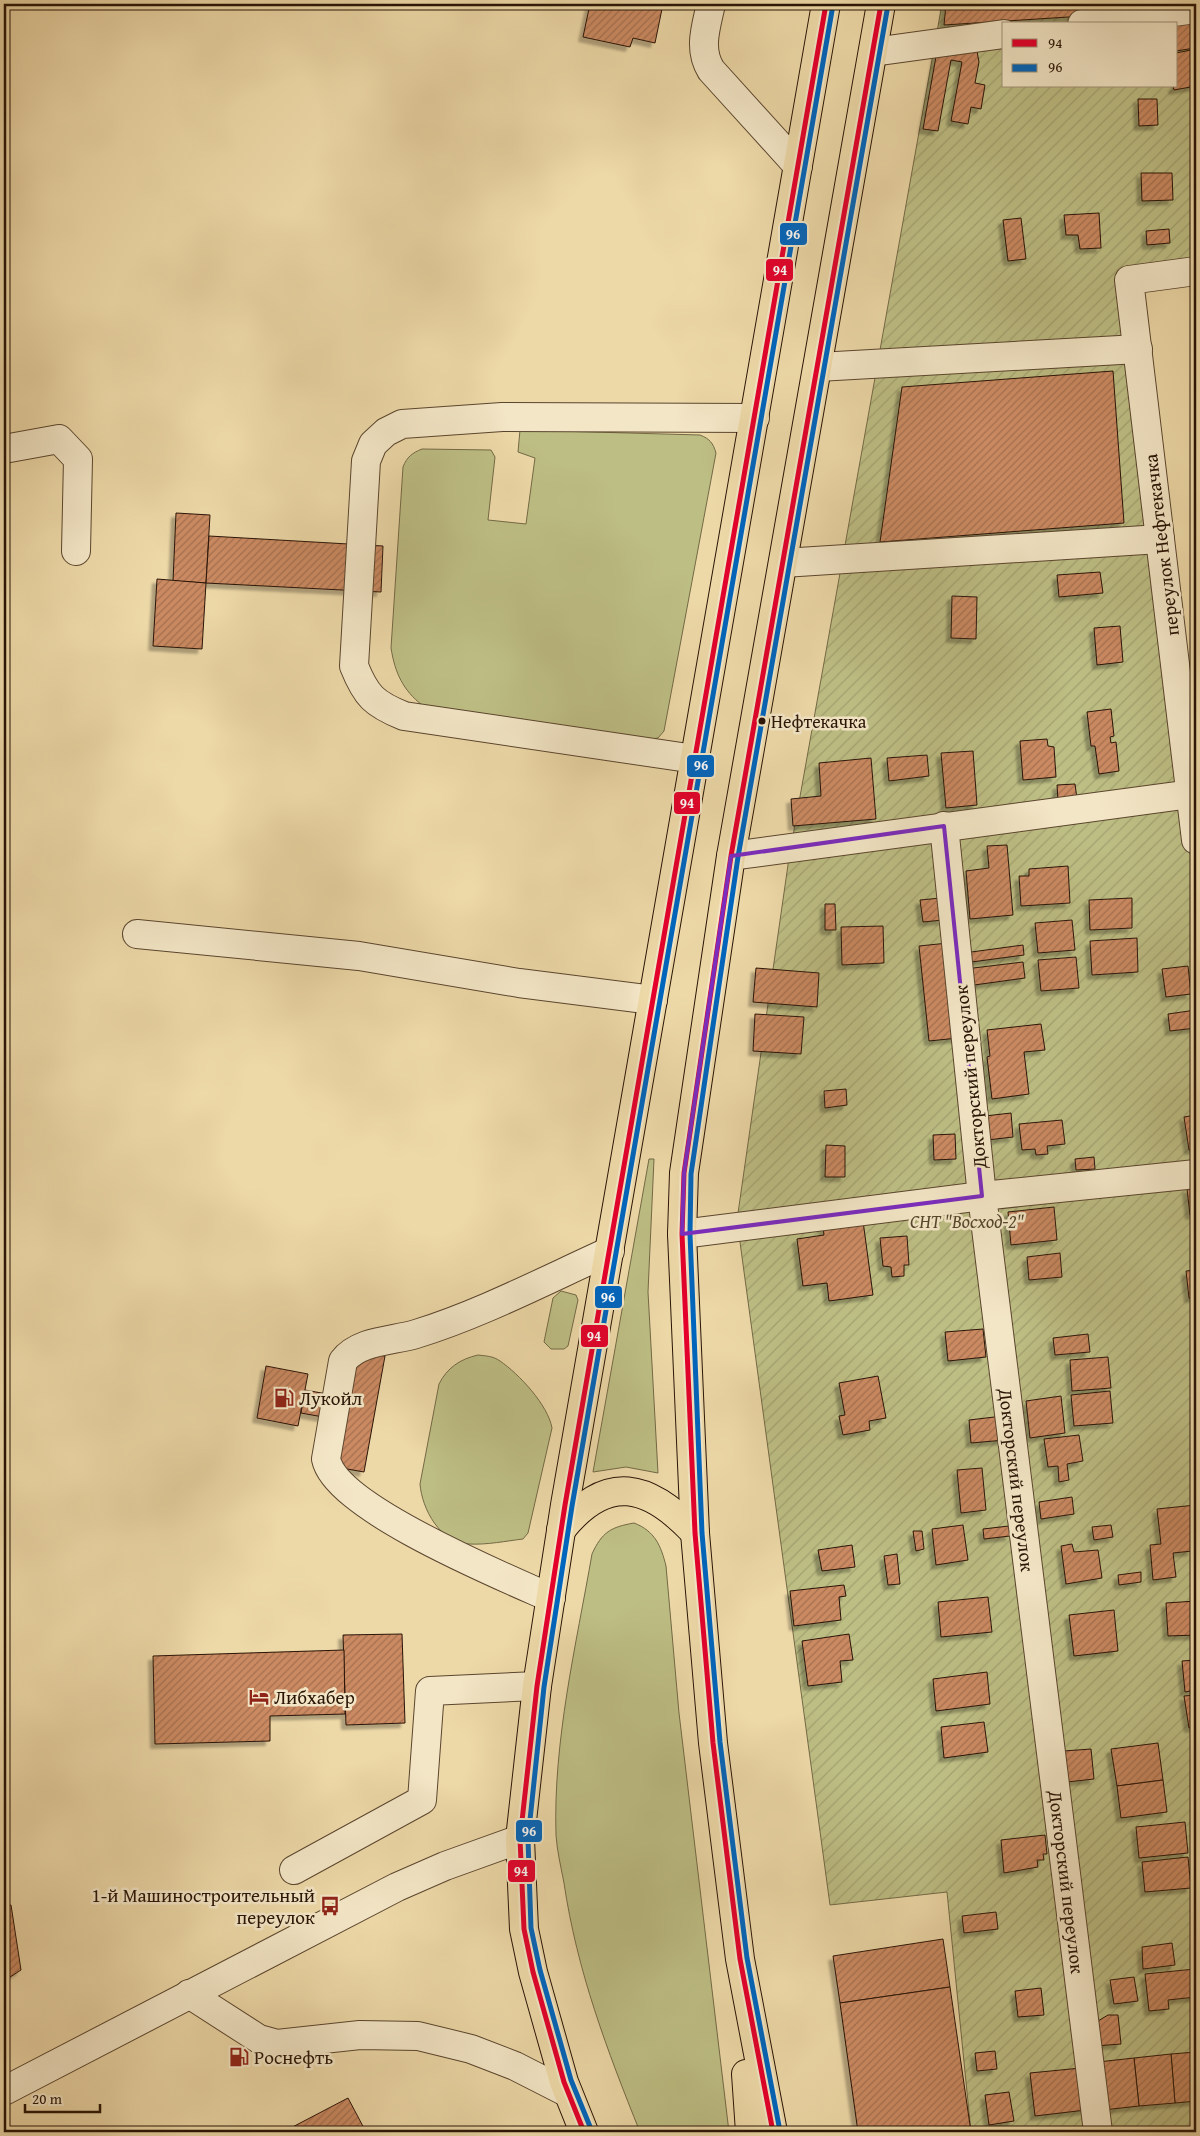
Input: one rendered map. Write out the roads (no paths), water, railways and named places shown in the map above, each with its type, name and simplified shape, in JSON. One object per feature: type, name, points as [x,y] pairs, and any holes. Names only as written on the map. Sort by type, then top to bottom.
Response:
[{"type":"highway","points":[[584,2132],[568,2093],[543,2011],[524,1929],[520,1839],[537,1686],[561,1530],[826,4]]},
{"type":"highway","points":[[772,2132],[740,1959],[713,1743],[695,1533],[682,1234],[684,1173],[731,856],[881,4]]},
{"type":"highway","points":[[561,1530],[580,1508],[594,1498],[624,1490],[639,1493],[665,1504],[695,1533]]},
{"type":"highway","points":[[740,1959],[740,1995],[750,2132]]},
{"type":"highway","points":[[556,2050],[605,2132]]},
{"type":"street","points":[[711,4],[702,50],[704,60],[798,166]]},
{"type":"street","points":[[1097,22],[1196,9]]},
{"type":"street","points":[[873,52],[1002,34]]},
{"type":"street","name":"переулок Нефтекачка","points":[[1196,271],[1129,280],[1196,840]]},
{"type":"street","points":[[818,367],[1138,349]]},
{"type":"street","points":[[695,759],[404,716],[380,706],[362,686],[354,666],[366,461],[373,444],[386,432],[402,424],[502,417],[754,418]]},
{"type":"street","points":[[4,449],[59,439],[78,459],[76,551]]},
{"type":"street","points":[[784,563],[1160,539]]},
{"type":"street","points":[[731,856],[1191,794]]},
{"type":"street","name":"Докторский переулок","points":[[944,826],[982,1196],[1098,2132]]},
{"type":"street","points":[[137,934],[359,956],[519,983],[653,1000]]},
{"type":"street","points":[[682,1234],[982,1196],[1196,1174]]},
{"type":"street","points":[[551,1598],[416,1535],[362,1501],[341,1484],[328,1469],[326,1459],[344,1361],[350,1352],[416,1334],[453,1321],[610,1251]]},
{"type":"street","points":[[294,1870],[422,1800],[430,1691],[537,1686]]},
{"type":"street","points":[[4,2091],[397,1887],[445,1866],[520,1839]]},
{"type":"street","points":[[189,1994],[259,2040],[277,2044],[360,2036],[418,2036],[471,2049],[515,2066],[568,2093]]},
{"type":"place","name":"Нефтекачка","points":[[762,721]]},
{"type":"place","name":"Лукойл","points":[[284,1398]]},
{"type":"place","name":"Либхабер","points":[[259,1697]]},
{"type":"place","name":"1-й Машиностроительный переулок","points":[[330,1906]]},
{"type":"place","name":"Роснефть","points":[[239,2057]]},
{"type":"park label","name":"СНТ \"Восход-2\"","points":[[967,1221]]}]
